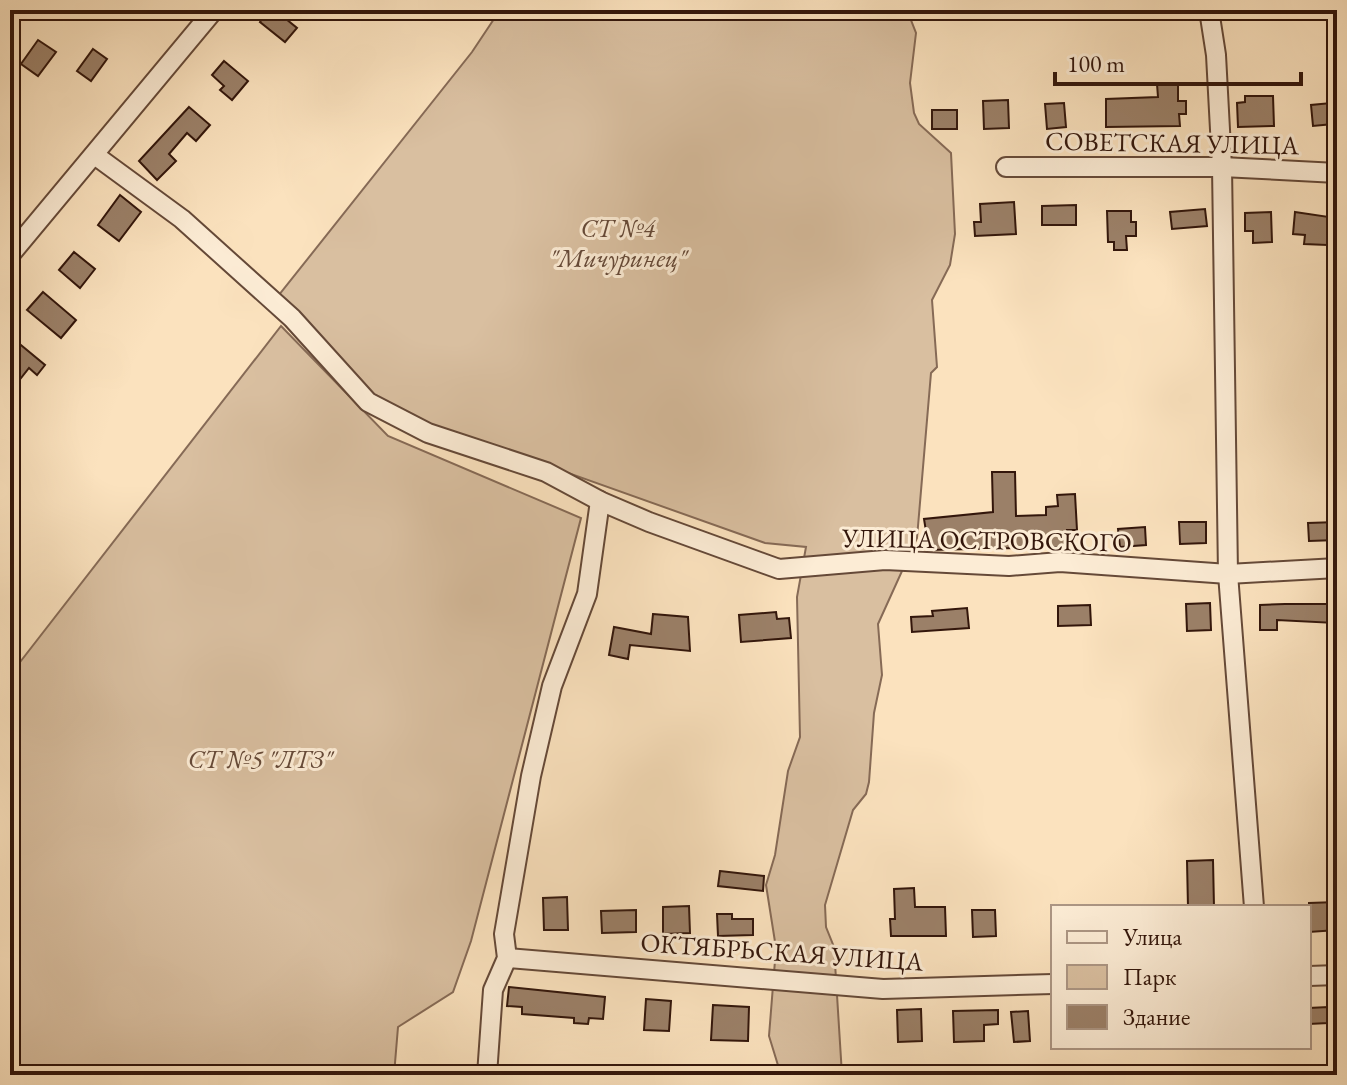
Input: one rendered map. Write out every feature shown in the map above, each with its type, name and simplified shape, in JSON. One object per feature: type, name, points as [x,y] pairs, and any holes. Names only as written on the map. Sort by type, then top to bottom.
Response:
[{"type":"street","points":[[10,255],[96,156],[214,10]]},
{"type":"street","points":[[1209,10],[1216,55],[1222,167],[1228,574],[1254,905]]},
{"type":"street","name":"УЛИЦА ОСТРОВСКОГО","points":[[96,156],[182,219],[281,308],[368,402],[428,433],[546,472],[600,501],[779,569],[885,560],[1009,566],[1060,562],[1228,574],[1337,568]]},
{"type":"street","name":"СОВЕТСКАЯ УЛИЦА","points":[[1006,167],[1222,167],[1337,173]]},
{"type":"street","points":[[487,1075],[493,990],[507,958],[504,934],[531,776],[552,686],[587,594],[600,501]]},
{"type":"street","name":"ОКТЯБРЬСКАЯ УЛИЦА","points":[[507,958],[883,989],[1051,984]]},
{"type":"street","points":[[1311,976],[1337,975]]},
{"type":"green space","name":"СТ №4 \"Мичуринец\"","points":[[500,10],[907,10],[916,33],[910,83],[914,113],[919,124],[951,153],[955,234],[950,265],[932,300],[937,367],[931,373],[917,538],[878,624],[882,675],[874,713],[869,782],[866,794],[853,810],[825,905],[826,927],[834,947],[842,1075],[781,1075],[769,1036],[776,948],[766,885],[775,855],[788,771],[800,737],[797,597],[806,547],[765,543],[380,406],[275,300],[472,52]]},
{"type":"green space","name":"СТ №5 \"ЛТЗ\"","points":[[281,326],[388,436],[581,518],[471,941],[453,992],[398,1027],[394,1075],[10,1075],[10,675]]},
{"type":"building","points":[[269,10],[275,10],[297,28],[285,42],[260,22]]},
{"type":"building","points":[[38,40],[56,52],[38,76],[21,64]]},
{"type":"building","points":[[93,49],[107,59],[91,81],[77,71]]},
{"type":"building","points":[[224,61],[248,81],[232,100],[220,90],[224,86],[212,75]]},
{"type":"building","points":[[1157,84],[1178,84],[1178,101],[1186,101],[1186,114],[1179,114],[1180,126],[1106,127],[1106,99],[1158,97]]},
{"type":"building","points":[[1245,96],[1273,96],[1274,126],[1238,127],[1237,103],[1245,102]]},
{"type":"building","points":[[1008,100],[1009,128],[984,129],[983,101]]},
{"type":"building","points":[[1064,103],[1066,127],[1047,129],[1045,104]]},
{"type":"building","points":[[1331,103],[1333,124],[1313,126],[1311,105]]},
{"type":"building","points":[[189,107],[210,125],[196,141],[187,133],[169,154],[176,161],[157,180],[139,161]]},
{"type":"building","points":[[932,110],[957,110],[957,129],[932,129]]},
{"type":"building","points":[[120,195],[141,212],[119,241],[98,225]]},
{"type":"building","points":[[1014,202],[1016,234],[975,236],[974,222],[981,222],[980,204]]},
{"type":"building","points":[[1076,205],[1076,225],[1042,225],[1042,206]]},
{"type":"building","points":[[1205,209],[1207,226],[1172,229],[1170,212]]},
{"type":"building","points":[[1107,211],[1131,211],[1131,222],[1136,222],[1136,236],[1126,236],[1127,250],[1114,250],[1114,242],[1108,242]]},
{"type":"building","points":[[1271,212],[1272,242],[1253,243],[1253,231],[1245,231],[1245,213]]},
{"type":"building","points":[[1295,212],[1329,217],[1327,245],[1304,244],[1305,235],[1293,234]]},
{"type":"building","points":[[74,252],[95,269],[80,288],[59,270]]},
{"type":"building","points":[[43,292],[76,320],[61,338],[27,310]]},
{"type":"building","points":[[10,336],[45,365],[37,375],[29,368],[10,392]]},
{"type":"building","points":[[992,472],[1015,472],[1016,516],[1046,515],[1046,507],[1058,506],[1057,495],[1075,494],[1077,530],[1067,530],[1068,547],[929,550],[924,519],[993,512]]},
{"type":"building","points":[[1179,522],[1206,522],[1206,543],[1180,544]]},
{"type":"building","points":[[1337,522],[1337,540],[1309,541],[1308,523]]},
{"type":"building","points":[[1145,527],[1146,545],[1120,547],[1118,529]]},
{"type":"building","points":[[1210,603],[1211,630],[1187,631],[1186,604]]},
{"type":"building","points":[[1334,604],[1335,623],[1277,620],[1277,630],[1260,630],[1260,605]]},
{"type":"building","points":[[1090,605],[1091,625],[1058,626],[1058,606]]},
{"type":"building","points":[[967,608],[969,628],[912,632],[911,617],[933,616],[932,611]]},
{"type":"building","points":[[776,612],[777,619],[789,618],[791,638],[741,642],[739,615]]},
{"type":"building","points":[[653,614],[688,617],[690,651],[630,645],[628,659],[609,655],[614,627],[651,634]]},
{"type":"building","points":[[1213,860],[1214,905],[1188,905],[1187,861]]},
{"type":"building","points":[[720,871],[764,876],[763,891],[718,886]]},
{"type":"building","points":[[914,888],[915,907],[945,907],[946,936],[891,936],[890,919],[895,919],[894,889]]},
{"type":"building","points":[[567,897],[568,930],[544,930],[543,898]]},
{"type":"building","points":[[1337,902],[1337,930],[1311,932],[1309,903]]},
{"type":"building","points":[[689,906],[690,933],[663,934],[663,907]]},
{"type":"building","points":[[636,910],[636,932],[602,933],[601,911]]},
{"type":"building","points":[[972,910],[995,910],[996,936],[973,937]]},
{"type":"building","points":[[717,914],[732,914],[732,919],[753,919],[753,935],[718,936]]},
{"type":"building","points":[[509,987],[605,997],[603,1019],[589,1018],[588,1024],[574,1023],[574,1018],[522,1014],[522,1007],[507,1006]]},
{"type":"building","points":[[646,999],[671,1001],[669,1031],[644,1030]]},
{"type":"building","points":[[713,1005],[749,1007],[748,1041],[711,1040]]},
{"type":"building","points":[[1328,1007],[1328,1023],[1311,1024],[1311,1008]]},
{"type":"building","points":[[921,1009],[922,1041],[898,1042],[897,1010]]},
{"type":"building","points":[[998,1010],[998,1024],[984,1025],[984,1041],[954,1042],[953,1011]]},
{"type":"building","points":[[1028,1011],[1030,1041],[1014,1042],[1011,1012]]}]
